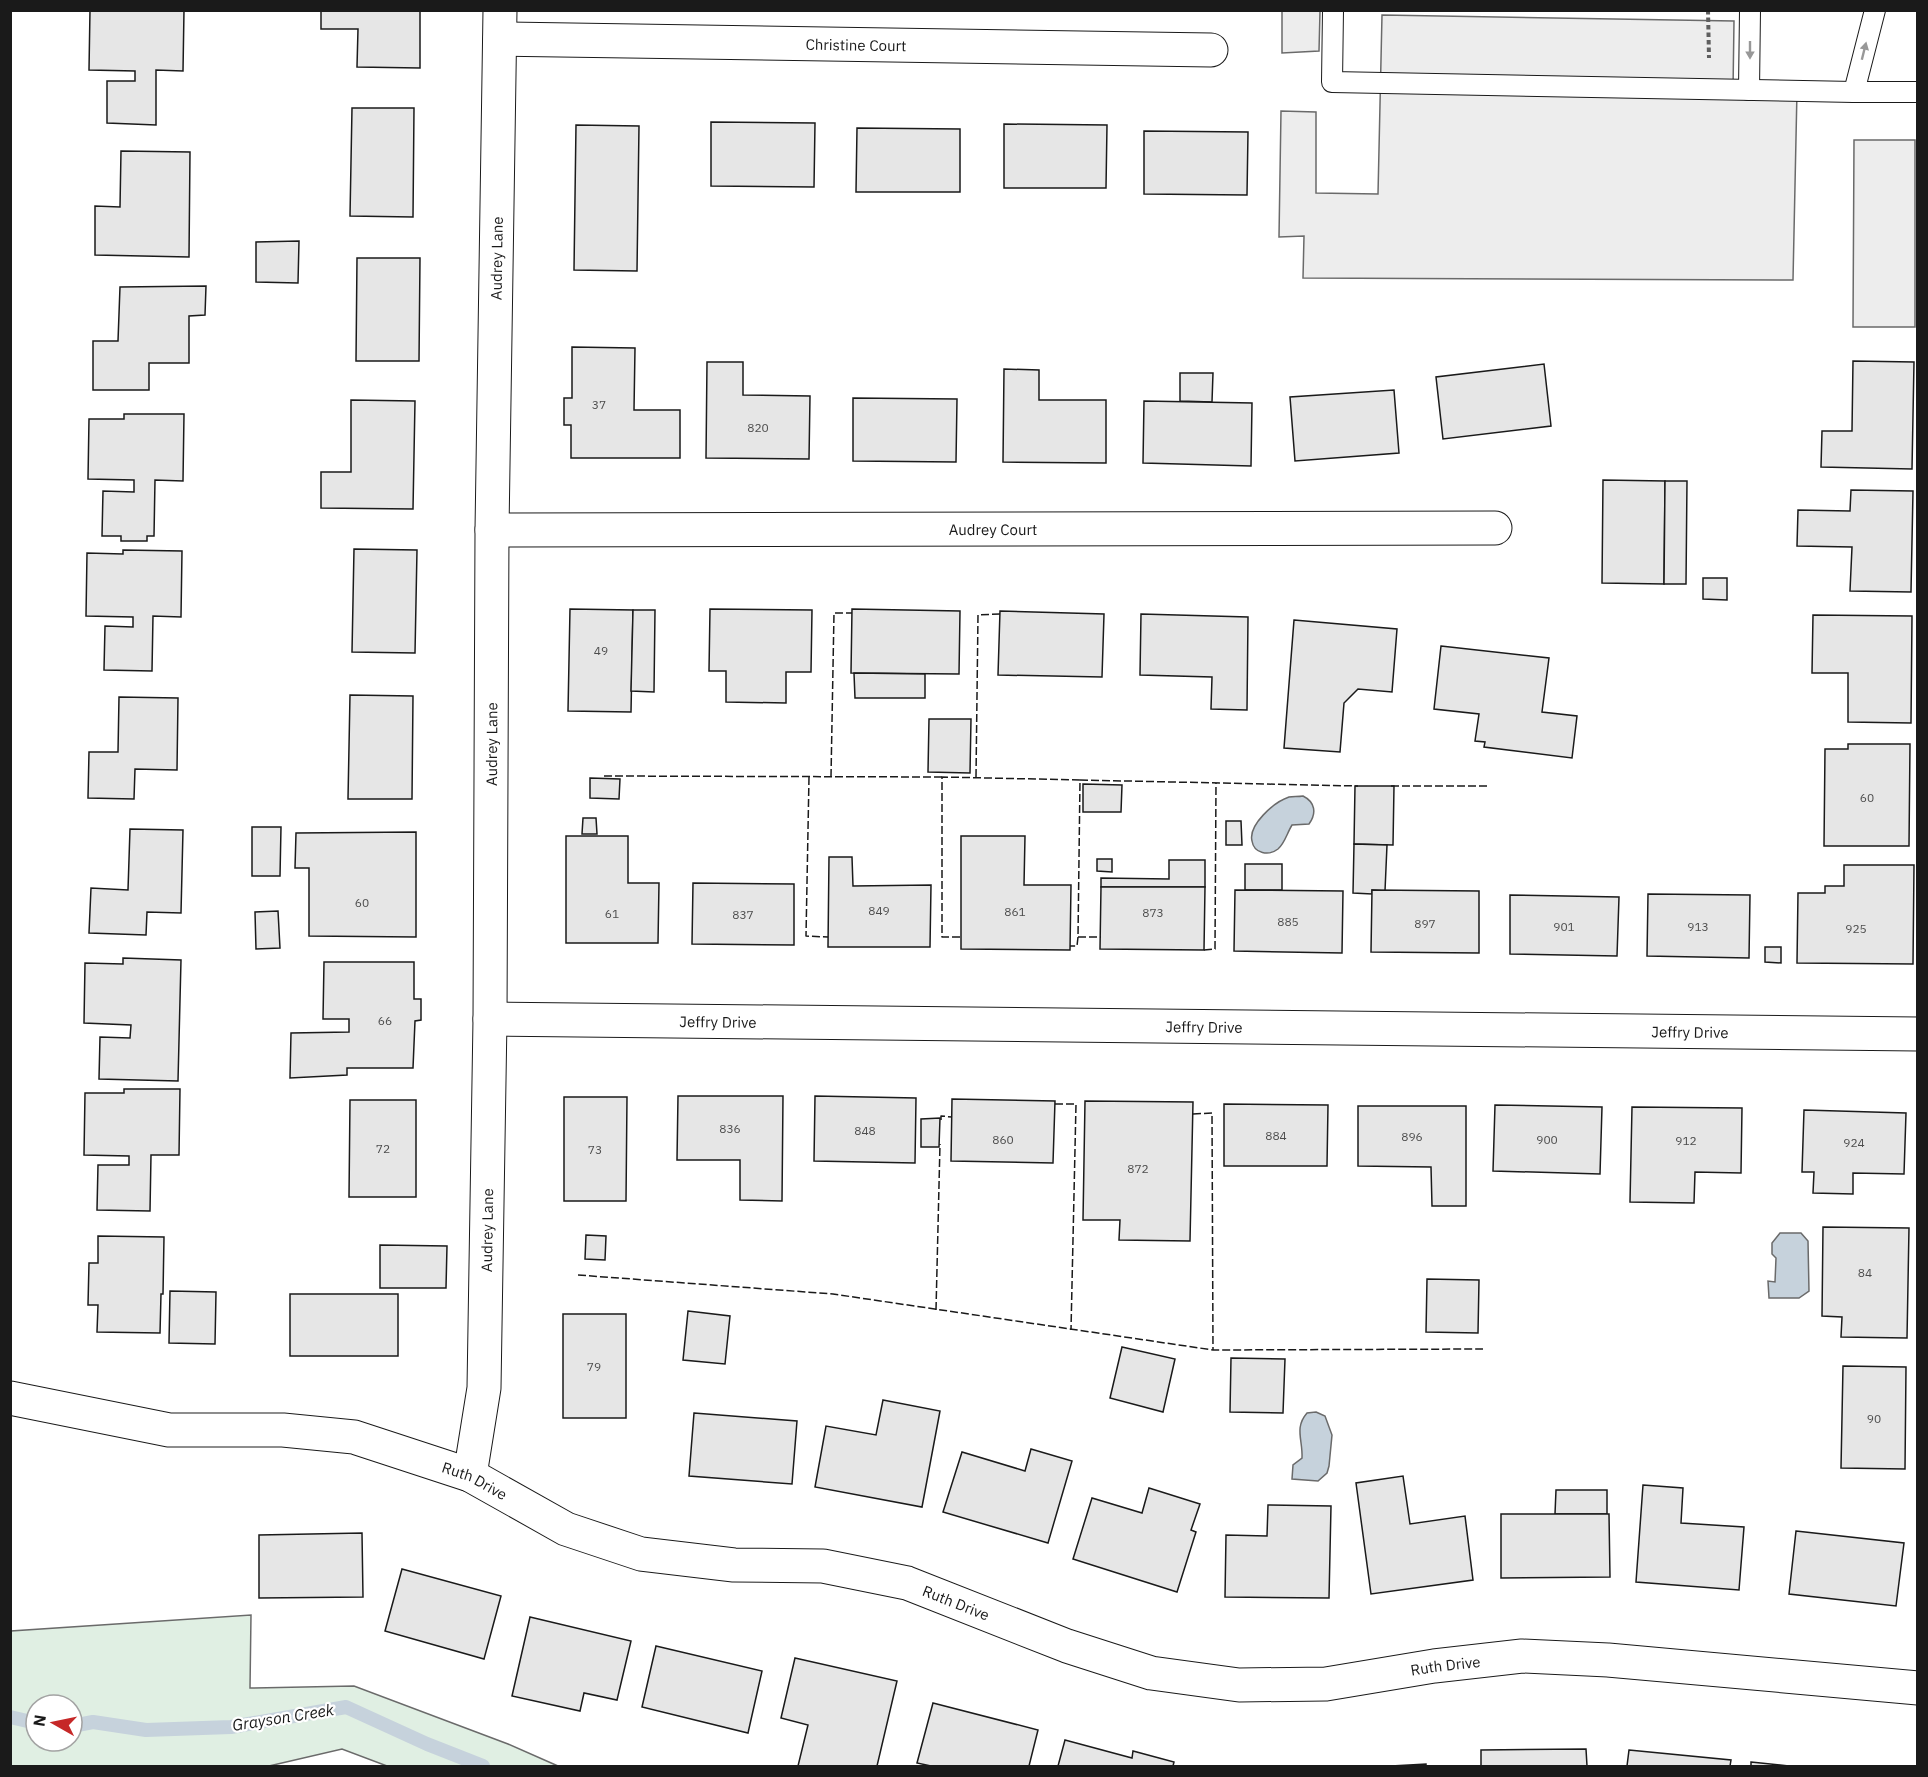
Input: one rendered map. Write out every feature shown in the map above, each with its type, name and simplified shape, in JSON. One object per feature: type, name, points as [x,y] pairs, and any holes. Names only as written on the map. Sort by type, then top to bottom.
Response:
[{"type":"street","name":"Christine Court","points":[[500,25],[1211,50]]},
{"type":"street","name":"Audrey Lane","points":[[470,1475],[484,1388],[490,1019],[492,530],[500,25]]},
{"type":"street","name":"Audrey Court","points":[[492,530],[1495,528]]},
{"type":"street","name":"Jeffry Drive","points":[[490,1019],[1917,1034]]},
{"type":"street","name":"Ruth Drive","points":[[10,1398],[170,1430],[283,1430],[354,1437],[470,1475],[566,1529],[641,1554],[734,1565],[824,1566],[907,1583],[1067,1646],[1151,1673],[1239,1685],[1326,1684],[1434,1666],[1522,1656],[1608,1660],[1917,1688]]},
{"type":"lane","points":[[1333,10],[1332,82],[1917,92]]},
{"type":"lane","points":[[1749,90],[1750,10]]},
{"type":"lane","points":[[1854,92],[1875,10]]},
{"type":"path","points":[[1708,10],[1710,89]]},
{"type":"green space","points":[[251,1615],[250,1688],[354,1686],[508,1744],[558,1766],[387,1766],[342,1749],[269,1766],[11,1766],[11,1631]]},
{"type":"shaded area","points":[[1282,11],[1320,11],[1319,51],[1282,53]]},
{"type":"shaded area","points":[[1382,15],[1734,21],[1733,90],[1797,91],[1793,280],[1303,278],[1304,236],[1279,237],[1281,111],[1316,112],[1316,193],[1378,194]]},
{"type":"shaded area","points":[[1854,140],[1915,140],[1915,327],[1853,327]]},
{"type":"shaded area","points":[[1303,796],[1314,808],[1309,824],[1292,825],[1282,844],[1270,853],[1256,849],[1252,835],[1263,815],[1283,800]]},
{"type":"shaded area","points":[[1780,1233],[1801,1233],[1808,1241],[1809,1291],[1799,1298],[1769,1298],[1768,1281],[1775,1282],[1776,1258],[1772,1254],[1772,1243]]},
{"type":"shaded area","points":[[1316,1412],[1325,1416],[1332,1435],[1327,1473],[1318,1481],[1292,1479],[1293,1465],[1302,1458],[1301,1424],[1307,1413]]},
{"type":"building","points":[[90,10],[184,10],[183,71],[156,70],[156,125],[107,123],[107,81],[135,81],[135,71],[89,70]]},
{"type":"building","points":[[321,10],[420,10],[420,68],[357,67],[358,29],[321,29]]},
{"type":"building","points":[[352,108],[414,108],[413,217],[350,216]]},
{"type":"building","points":[[711,122],[815,123],[814,187],[711,186]]},
{"type":"building","points":[[1004,124],[1107,125],[1106,188],[1004,188]]},
{"type":"building","points":[[576,125],[639,126],[637,271],[574,270]]},
{"type":"building","points":[[857,128],[960,129],[960,192],[856,192]]},
{"type":"building","points":[[1144,131],[1248,132],[1247,195],[1144,194]]},
{"type":"building","points":[[121,151],[190,152],[189,257],[95,255],[95,206],[120,207]]},
{"type":"building","points":[[299,241],[298,283],[256,282],[256,242]]},
{"type":"building","points":[[357,258],[420,258],[419,361],[356,361]]},
{"type":"building","points":[[206,286],[205,315],[189,316],[189,363],[149,363],[149,390],[93,390],[93,341],[118,341],[120,287]]},
{"type":"building","points":[[572,347],[635,348],[634,410],[680,410],[680,458],[571,458],[571,425],[564,425],[564,398],[572,398]]},
{"type":"building","points":[[1853,361],[1914,362],[1912,469],[1821,467],[1822,431],[1852,431]]},
{"type":"building","points":[[707,362],[743,362],[743,395],[810,396],[809,459],[706,458]]},
{"type":"building","points":[[1544,364],[1551,426],[1443,439],[1436,377]]},
{"type":"building","points":[[1004,369],[1039,370],[1039,400],[1106,400],[1106,463],[1003,462]]},
{"type":"building","points":[[1180,373],[1213,373],[1212,402],[1180,401]]},
{"type":"building","points":[[1394,390],[1399,453],[1295,461],[1290,397]]},
{"type":"building","points":[[853,398],[957,399],[956,462],[853,461]]},
{"type":"building","points":[[351,400],[415,401],[413,509],[321,508],[321,472],[351,472]]},
{"type":"building","points":[[1144,401],[1252,403],[1251,466],[1143,463]]},
{"type":"building","points":[[124,414],[184,414],[183,481],[155,480],[154,536],[147,536],[147,541],[121,541],[121,536],[102,536],[103,491],[134,492],[134,480],[88,479],[89,419],[124,419]]},
{"type":"building","points":[[1603,480],[1665,481],[1664,584],[1602,583]]},
{"type":"building","points":[[1665,481],[1687,481],[1686,584],[1664,584]]},
{"type":"building","points":[[1851,490],[1913,491],[1911,592],[1850,591],[1852,547],[1797,546],[1798,510],[1850,511]]},
{"type":"building","points":[[354,549],[417,550],[415,653],[352,652]]},
{"type":"building","points":[[123,550],[182,551],[181,617],[153,616],[152,671],[104,670],[105,626],[133,627],[133,617],[86,616],[87,553],[123,554]]},
{"type":"building","points":[[1703,578],[1727,578],[1727,600],[1703,599]]},
{"type":"building","points":[[570,609],[633,610],[631,712],[568,711]]},
{"type":"building","points":[[710,609],[812,610],[811,672],[786,672],[786,703],[726,702],[726,671],[709,671]]},
{"type":"building","points":[[852,609],[960,611],[959,674],[851,673]]},
{"type":"building","points":[[633,610],[655,610],[654,692],[631,691]]},
{"type":"building","points":[[1000,611],[1104,614],[1102,677],[998,675]]},
{"type":"building","points":[[1141,614],[1248,617],[1247,710],[1211,709],[1212,677],[1140,675]]},
{"type":"building","points":[[1813,615],[1912,616],[1911,723],[1848,722],[1848,673],[1812,673]]},
{"type":"building","points":[[1294,620],[1397,629],[1392,692],[1358,689],[1344,703],[1340,752],[1284,748]]},
{"type":"building","points":[[1441,646],[1549,658],[1542,712],[1577,716],[1572,758],[1484,747],[1485,742],[1475,741],[1479,714],[1434,709]]},
{"type":"building","points":[[854,673],[925,674],[925,698],[855,698]]},
{"type":"building","points":[[350,695],[413,696],[412,799],[348,799]]},
{"type":"building","points":[[119,697],[178,698],[177,770],[135,769],[134,799],[88,798],[89,752],[118,752]]},
{"type":"building","points":[[929,719],[971,719],[970,773],[928,772]]},
{"type":"building","points":[[1848,744],[1910,744],[1909,846],[1824,846],[1825,749],[1848,749]]},
{"type":"building","points":[[590,778],[620,779],[619,799],[590,798]]},
{"type":"building","points":[[1083,784],[1122,785],[1121,812],[1083,812]]},
{"type":"building","points":[[1355,786],[1394,786],[1393,845],[1354,844]]},
{"type":"building","points":[[583,818],[596,818],[597,834],[582,834]]},
{"type":"building","points":[[1226,821],[1241,821],[1242,845],[1226,845]]},
{"type":"building","points":[[252,827],[281,827],[280,876],[252,876]]},
{"type":"building","points":[[130,829],[183,830],[181,913],[147,912],[146,935],[89,933],[91,888],[128,890]]},
{"type":"building","points":[[416,832],[416,937],[309,936],[309,868],[295,868],[296,833]]},
{"type":"building","points":[[566,836],[628,836],[628,883],[659,883],[658,943],[566,943]]},
{"type":"building","points":[[961,836],[1025,836],[1024,885],[1071,885],[1070,950],[961,949]]},
{"type":"building","points":[[1354,844],[1387,845],[1385,891],[1372,890],[1372,894],[1353,893]]},
{"type":"building","points":[[829,857],[852,857],[853,886],[931,885],[930,947],[828,947]]},
{"type":"building","points":[[1097,859],[1112,859],[1112,872],[1097,871]]},
{"type":"building","points":[[1169,860],[1205,860],[1205,887],[1101,887],[1101,878],[1169,879]]},
{"type":"building","points":[[1245,864],[1282,864],[1282,890],[1245,890]]},
{"type":"building","points":[[1844,865],[1914,865],[1913,964],[1797,963],[1798,893],[1825,893],[1825,886],[1844,886]]},
{"type":"building","points":[[693,883],[794,884],[794,945],[692,944]]},
{"type":"building","points":[[1101,887],[1205,887],[1204,950],[1100,949]]},
{"type":"building","points":[[1235,890],[1343,891],[1342,953],[1234,951]]},
{"type":"building","points":[[1372,890],[1479,891],[1479,953],[1371,952]]},
{"type":"building","points":[[1648,894],[1750,895],[1749,958],[1647,956]]},
{"type":"building","points":[[1510,895],[1619,897],[1617,956],[1510,954]]},
{"type":"building","points":[[278,911],[280,948],[256,949],[255,912]]},
{"type":"building","points":[[1765,947],[1781,947],[1781,963],[1765,962]]},
{"type":"building","points":[[123,958],[181,960],[178,1081],[99,1079],[100,1037],[130,1038],[131,1025],[84,1023],[85,963],[123,964]]},
{"type":"building","points":[[324,962],[414,962],[414,999],[421,999],[421,1020],[415,1021],[413,1068],[347,1068],[347,1075],[290,1078],[291,1033],[349,1032],[349,1019],[323,1019]]},
{"type":"building","points":[[124,1089],[180,1089],[179,1155],[151,1155],[150,1211],[97,1210],[98,1165],[129,1165],[129,1156],[84,1155],[85,1093],[124,1093]]},
{"type":"building","points":[[678,1096],[783,1096],[782,1201],[740,1200],[740,1160],[677,1160]]},
{"type":"building","points":[[815,1096],[916,1098],[915,1163],[814,1161]]},
{"type":"building","points":[[564,1097],[627,1097],[626,1201],[564,1201]]},
{"type":"building","points":[[952,1099],[1055,1101],[1053,1163],[951,1161]]},
{"type":"building","points":[[350,1100],[416,1100],[416,1197],[349,1197]]},
{"type":"building","points":[[1085,1101],[1193,1102],[1190,1241],[1119,1240],[1120,1220],[1083,1220]]},
{"type":"building","points":[[1224,1104],[1328,1105],[1327,1166],[1224,1166]]},
{"type":"building","points":[[1495,1105],[1602,1107],[1600,1174],[1493,1171]]},
{"type":"building","points":[[1358,1106],[1466,1106],[1466,1206],[1432,1206],[1431,1167],[1358,1166]]},
{"type":"building","points":[[1632,1107],[1742,1108],[1741,1173],[1695,1172],[1694,1203],[1630,1202]]},
{"type":"building","points":[[1804,1110],[1906,1113],[1904,1174],[1853,1173],[1853,1194],[1813,1193],[1814,1172],[1802,1172]]},
{"type":"building","points":[[940,1118],[939,1147],[921,1147],[921,1119]]},
{"type":"building","points":[[1823,1227],[1909,1228],[1907,1338],[1841,1337],[1842,1317],[1822,1316]]},
{"type":"building","points":[[586,1235],[606,1236],[605,1260],[585,1259]]},
{"type":"building","points":[[98,1236],[164,1237],[160,1333],[97,1332],[98,1305],[88,1305],[89,1263],[98,1263]]},
{"type":"building","points":[[380,1245],[447,1246],[446,1288],[380,1288]]},
{"type":"building","points":[[1427,1279],[1479,1280],[1478,1333],[1426,1332]]},
{"type":"building","points":[[170,1291],[216,1292],[215,1344],[169,1343]]},
{"type":"building","points":[[290,1294],[398,1294],[398,1356],[290,1356]]},
{"type":"building","points":[[688,1311],[730,1316],[725,1364],[683,1360]]},
{"type":"building","points":[[563,1314],[626,1314],[626,1418],[563,1418]]},
{"type":"building","points":[[1122,1347],[1175,1359],[1163,1412],[1110,1398]]},
{"type":"building","points":[[1231,1358],[1285,1359],[1283,1413],[1230,1412]]},
{"type":"building","points":[[1843,1366],[1906,1367],[1905,1469],[1841,1468]]},
{"type":"building","points":[[883,1400],[940,1411],[922,1507],[815,1487],[826,1426],[876,1435]]},
{"type":"building","points":[[694,1413],[797,1421],[792,1484],[689,1476]]},
{"type":"building","points":[[1031,1449],[1072,1461],[1048,1543],[943,1512],[962,1452],[1025,1471]]},
{"type":"building","points":[[1403,1476],[1410,1524],[1465,1516],[1473,1580],[1371,1594],[1356,1483]]},
{"type":"building","points":[[1643,1485],[1683,1488],[1681,1523],[1744,1527],[1739,1590],[1636,1582]]},
{"type":"building","points":[[1149,1488],[1200,1504],[1191,1530],[1196,1532],[1177,1592],[1073,1559],[1092,1498],[1142,1513]]},
{"type":"building","points":[[1556,1490],[1607,1490],[1607,1514],[1555,1514]]},
{"type":"building","points":[[1268,1505],[1331,1506],[1329,1598],[1225,1597],[1226,1535],[1267,1536]]},
{"type":"building","points":[[1501,1514],[1609,1514],[1610,1577],[1501,1578]]},
{"type":"building","points":[[1796,1531],[1904,1543],[1896,1606],[1789,1594]]},
{"type":"building","points":[[362,1533],[363,1597],[259,1598],[259,1535]]},
{"type":"building","points":[[402,1569],[501,1596],[484,1659],[385,1631]]},
{"type":"building","points":[[530,1617],[631,1641],[617,1700],[584,1693],[580,1711],[512,1696]]},
{"type":"building","points":[[656,1646],[762,1671],[748,1733],[642,1707]]},
{"type":"building","points":[[795,1658],[897,1681],[877,1766],[798,1766],[808,1725],[781,1718]]},
{"type":"building","points":[[933,1703],[1038,1730],[1029,1766],[931,1766],[917,1763]]},
{"type":"building","points":[[1065,1740],[1132,1758],[1133,1751],[1174,1762],[1173,1766],[1058,1766]]},
{"type":"building","points":[[1586,1749],[1587,1766],[1481,1766],[1481,1750]]},
{"type":"building","points":[[1629,1750],[1731,1760],[1730,1766],[1627,1766]]},
{"type":"building","points":[[1751,1762],[1789,1766],[1751,1766]]},
{"type":"building","points":[[1426,1764],[1426,1766],[1391,1766]]},
{"type":"waterway","name":"Grayson Creek","points":[[84,1724],[93,1722],[146,1730],[231,1727],[346,1707],[427,1744],[483,1766]]},
{"type":"waterway","name":"Grayson Creek","points":[[10,1717],[24,1720]]},
{"type":"fence","points":[[831,777],[834,613],[852,613]]},
{"type":"fence","points":[[976,777],[978,615],[1000,614]]},
{"type":"fence","points":[[604,776],[942,777]]},
{"type":"fence","points":[[809,777],[806,936],[828,937]]},
{"type":"fence","points":[[960,937],[942,937],[942,777],[1080,780],[1078,937],[1077,946],[1070,946]]},
{"type":"fence","points":[[1080,780],[1358,786]]},
{"type":"fence","points":[[1204,950],[1215,949],[1216,783]]},
{"type":"fence","points":[[1391,786],[1488,786]]},
{"type":"fence","points":[[1078,937],[1101,937]]},
{"type":"fence","points":[[1055,1104],[1076,1104],[1071,1330]]},
{"type":"fence","points":[[1193,1114],[1212,1113],[1213,1350]]},
{"type":"fence","points":[[941,1120],[941,1116],[952,1117]]},
{"type":"fence","points":[[936,1310],[940,1144]]},
{"type":"fence","points":[[578,1275],[833,1294],[1213,1350],[1483,1349]]}]
